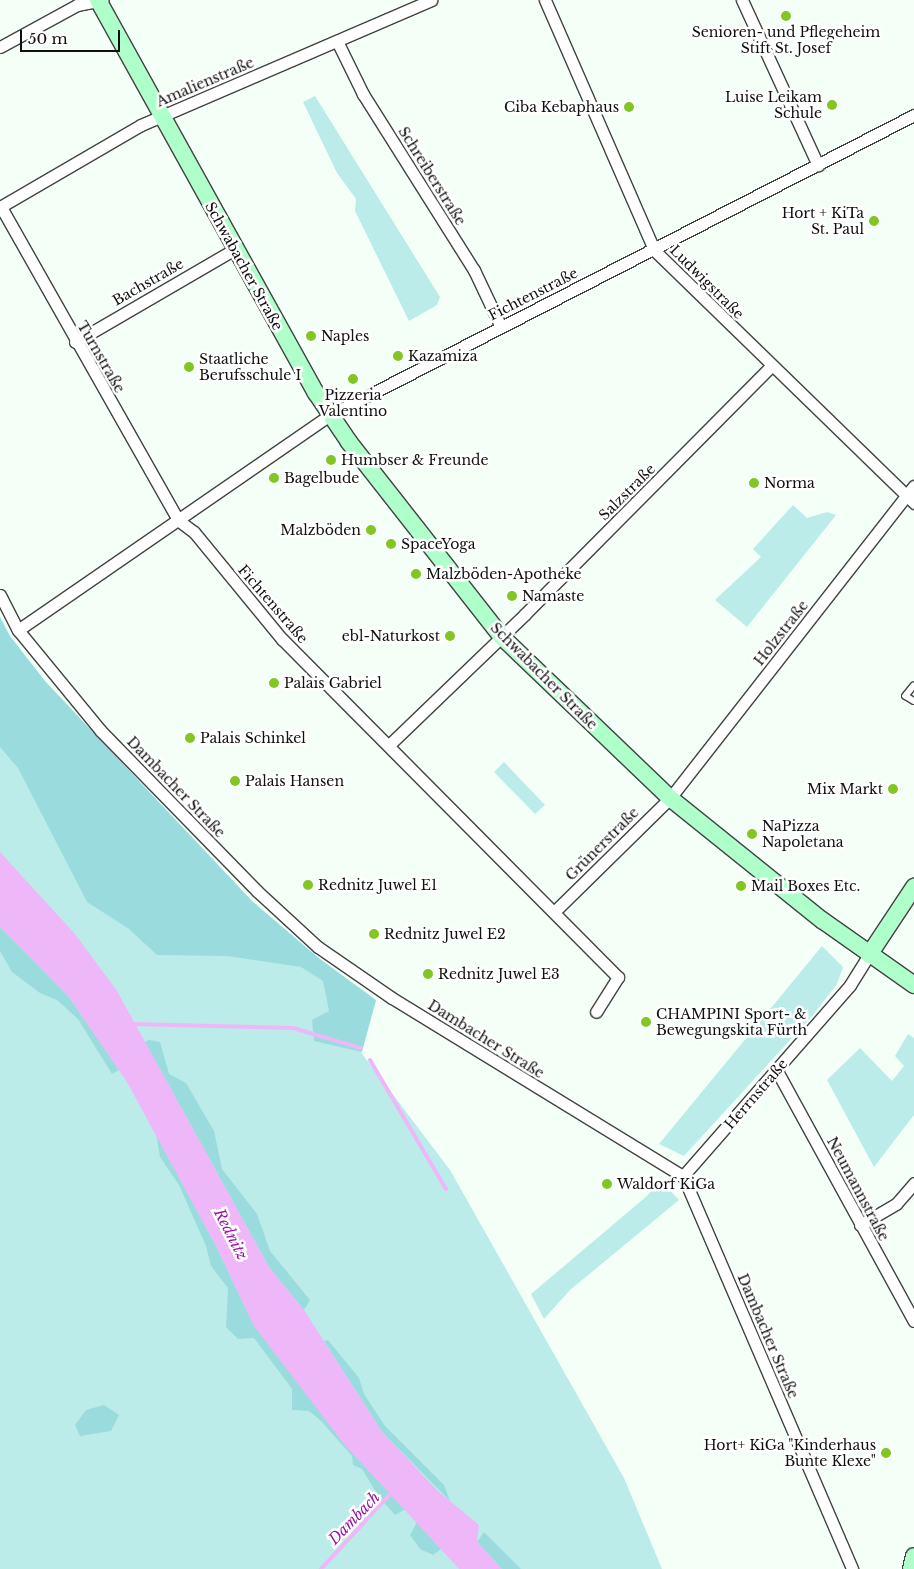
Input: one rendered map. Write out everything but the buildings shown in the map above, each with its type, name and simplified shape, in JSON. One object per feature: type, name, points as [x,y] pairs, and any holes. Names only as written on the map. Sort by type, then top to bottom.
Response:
[{"type":"main road","name":"Schwabacher Straße","points":[[98,0],[161,117],[330,415],[502,637],[670,798],[869,955],[914,985]]},
{"type":"main road","name":"Herrnstraße","points":[[869,955],[913,891]]},
{"type":"main road","points":[[911,1569],[914,1556]]},
{"type":"street","points":[[0,47],[77,5],[102,0]]},
{"type":"street","name":"Amalienstraße","points":[[0,207],[131,130],[430,0]]},
{"type":"street","name":"Ludwigstraße","points":[[546,0],[654,250],[910,500]]},
{"type":"street","points":[[742,0],[818,165]]},
{"type":"street","name":"Schreiberstraße","points":[[337,41],[363,94],[474,270],[501,327]]},
{"type":"street","name":"Fichtenstraße","points":[[18,630],[330,415],[914,115]]},
{"type":"street","name":"Turnstraße","points":[[0,207],[178,520]]},
{"type":"street","name":"Bachstraße","points":[[76,342],[235,248]]},
{"type":"street","name":"Salzstraße","points":[[388,745],[502,637],[771,366]]},
{"type":"street","name":"Holzstraße","points":[[670,798],[910,500],[914,486]]},
{"type":"street","name":"Fichtenstraße","points":[[178,520],[194,532],[282,639],[554,912]]},
{"type":"street","name":"Dambacher Straße","points":[[0,596],[18,630],[101,731],[257,891],[318,947],[399,1002],[683,1176],[852,1569]]},
{"type":"street","name":"Grünerstraße","points":[[554,912],[670,798]]},
{"type":"street","points":[[554,912],[618,976],[596,1012]]},
{"type":"street","name":"Herrnstraße","points":[[683,1176],[777,1071],[854,980],[869,955]]},
{"type":"street","name":"Neumannstraße","points":[[777,1071],[914,1321]]},
{"type":"street","points":[[860,1225],[896,1204],[914,1183]]},
{"type":"lane","points":[[914,686],[906,696],[914,701]]},
{"type":"shaded area","points":[[315,96],[440,297],[437,305],[409,321],[355,211],[356,199],[337,173],[303,102]]},
{"type":"shaded area","points":[[793,505],[807,518],[827,512],[836,515],[747,627],[715,600],[761,557],[753,549]]},
{"type":"shaded area","points":[[0,617],[10,636],[45,681],[253,902],[320,959],[376,1000],[362,1052],[314,1041],[312,1020],[329,1011],[323,981],[301,967],[227,956],[157,955],[129,929],[87,902],[18,768],[0,747]]},
{"type":"shaded area","points":[[0,618],[14,645],[42,683],[251,905],[316,960],[376,1001],[360,1051],[450,1170],[624,1478],[662,1569],[0,1569]]},
{"type":"shaded area","points":[[504,762],[545,805],[535,814],[494,772]]},
{"type":"shaded area","points":[[0,927],[69,997],[119,1070],[112,1074],[78,1019],[57,1000],[40,993],[12,972],[0,951]]},
{"type":"shaded area","points":[[822,946],[843,967],[837,984],[813,1015],[684,1156],[659,1144]]},
{"type":"shaded area","points":[[908,1034],[914,1038],[914,1115],[874,1167],[827,1080],[860,1048],[892,1081],[904,1066],[895,1056]]},
{"type":"shaded area","points":[[149,1040],[160,1042],[169,1074],[186,1083],[214,1131],[222,1169],[257,1214],[270,1251],[310,1300],[304,1310],[269,1267],[145,1042]]},
{"type":"shaded area","points":[[156,1134],[217,1248],[254,1326],[406,1509],[395,1515],[379,1497],[362,1469],[353,1465],[352,1456],[321,1421],[309,1411],[292,1410],[292,1389],[254,1338],[238,1339],[226,1327],[228,1288],[211,1266],[206,1246],[179,1185],[160,1157]]},
{"type":"shaded area","points":[[660,1180],[679,1200],[570,1290],[544,1319],[531,1294],[647,1196]]},
{"type":"shaded area","points":[[328,1340],[359,1378],[364,1394],[385,1426],[444,1485],[450,1501],[382,1432],[324,1341]]},
{"type":"shaded area","points":[[104,1405],[119,1415],[111,1431],[80,1436],[75,1425],[86,1410]]},
{"type":"shaded area","points":[[417,1522],[441,1549],[433,1555],[420,1549],[410,1535]]},
{"type":"shaded area","points":[[484,1532],[521,1569],[502,1569],[477,1542]]},
{"type":"water","name":"Rednitz","points":[[0,852],[75,934],[117,991],[269,1267],[304,1310],[382,1432],[438,1491],[479,1525],[477,1542],[502,1569],[459,1569],[343,1443],[254,1326],[217,1248],[127,1082],[69,997],[0,927]]},
{"type":"waterway","points":[[131,1024],[293,1028],[361,1048]]},
{"type":"waterway","points":[[370,1060],[446,1189]]},
{"type":"waterway","name":"Dambach","points":[[321,1569],[394,1490]]},
{"type":"place","name":"Senioren- und Pflegeheim Stift St. Josef","points":[[786,16]]},
{"type":"place","name":"Luise Leikam Schule","points":[[832,105]]},
{"type":"place","name":"Ciba Kebaphaus","points":[[629,107]]},
{"type":"place","name":"Hort + KiTa St. Paul","points":[[874,221]]},
{"type":"place","name":"Naples","points":[[311,336]]},
{"type":"place","name":"Kazamiza","points":[[398,356]]},
{"type":"place","name":"Staatliche Berufsschule I","points":[[189,367]]},
{"type":"place","name":"Pizzeria Valentino","points":[[353,379]]},
{"type":"place","name":"Humbser & Freunde","points":[[331,460]]},
{"type":"place","name":"Bagelbude","points":[[274,478]]},
{"type":"place","name":"Norma","points":[[754,483]]},
{"type":"place","name":"Malzböden","points":[[371,530]]},
{"type":"place","name":"SpaceYoga","points":[[391,544]]},
{"type":"place","name":"Malzböden-Apotheke","points":[[416,574]]},
{"type":"place","name":"Namaste","points":[[512,596]]},
{"type":"place","name":"ebl-Naturkost","points":[[450,636]]},
{"type":"place","name":"Palais Gabriel","points":[[274,683]]},
{"type":"place","name":"Palais Schinkel","points":[[190,738]]},
{"type":"place","name":"Palais Hansen","points":[[235,781]]},
{"type":"place","name":"Mix Markt","points":[[893,789]]},
{"type":"place","name":"NaPizza Napoletana","points":[[752,834]]},
{"type":"place","name":"Rednitz Juwel E1","points":[[308,885]]},
{"type":"place","name":"Mail Boxes Etc.","points":[[741,886]]},
{"type":"place","name":"Rednitz Juwel E2","points":[[374,934]]},
{"type":"place","name":"Rednitz Juwel E3","points":[[428,974]]},
{"type":"place","name":"CHAMPINI Sport- & Bewegungskita Fürth","points":[[646,1022]]},
{"type":"place","name":"Waldorf KiGa","points":[[607,1184]]},
{"type":"place","name":"Hort+ KiGa \"Kinderhaus Bunte Klexe\"","points":[[886,1453]]}]
